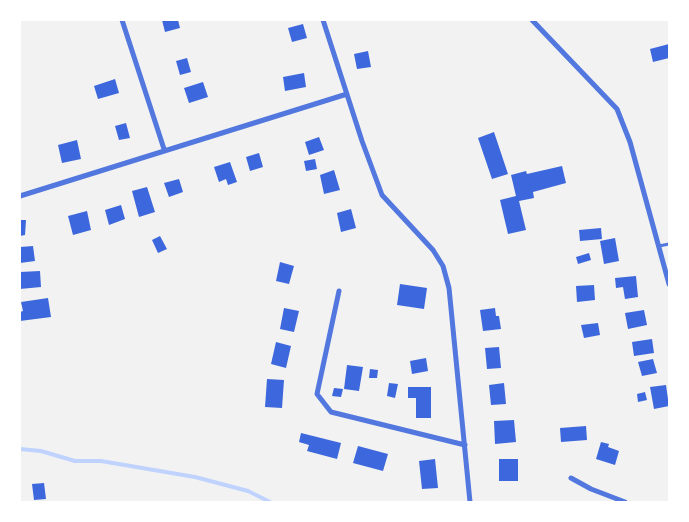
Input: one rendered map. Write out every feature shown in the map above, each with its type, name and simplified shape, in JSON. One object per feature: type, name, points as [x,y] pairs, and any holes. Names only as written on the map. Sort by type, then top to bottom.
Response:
[{"type":"street","points":[[122,20],[164,149]]},
{"type":"street","points":[[323,20],[382,195],[433,250],[443,266],[449,288],[470,502]]},
{"type":"street","points":[[532,20],[617,109],[630,142],[669,284]]},
{"type":"street","points":[[20,196],[164,149],[347,94]]},
{"type":"street","points":[[339,291],[317,394],[331,412],[465,445]]},
{"type":"street","points":[[571,478],[591,489],[625,502]]},
{"type":"lane","points":[[658,246],[669,244]]},
{"type":"building","points":[[162,20],[178,20],[180,28],[165,32]]},
{"type":"building","points":[[303,24],[307,38],[292,42],[288,28]]},
{"type":"building","points":[[669,44],[669,58],[653,62],[650,49]]},
{"type":"building","points":[[368,51],[371,67],[357,69],[354,54]]},
{"type":"building","points":[[187,58],[191,72],[180,75],[176,61]]},
{"type":"building","points":[[304,73],[306,87],[285,91],[283,77]]},
{"type":"building","points":[[115,79],[119,93],[98,99],[94,86]]},
{"type":"building","points":[[203,82],[208,97],[189,103],[184,88]]},
{"type":"building","points":[[126,123],[130,138],[119,140],[115,126]]},
{"type":"building","points":[[494,132],[508,174],[492,179],[478,138]]},
{"type":"building","points":[[319,137],[324,150],[309,155],[305,142]]},
{"type":"building","points":[[77,140],[81,159],[62,163],[58,145]]},
{"type":"building","points":[[259,153],[263,167],[250,171],[246,157]]},
{"type":"building","points":[[315,159],[317,169],[306,171],[304,161]]},
{"type":"building","points":[[230,162],[237,182],[228,185],[226,179],[219,182],[214,167]]},
{"type":"building","points":[[562,166],[566,183],[533,192],[534,198],[519,201],[526,230],[508,234],[500,200],[516,196],[511,175],[526,171],[527,174]]},
{"type":"building","points":[[334,170],[340,190],[324,194],[320,175]]},
{"type":"building","points":[[179,179],[183,192],[169,197],[164,183]]},
{"type":"building","points":[[147,187],[155,212],[139,217],[132,191]]},
{"type":"building","points":[[121,205],[125,219],[109,225],[105,210]]},
{"type":"building","points":[[351,209],[356,228],[341,232],[337,213]]},
{"type":"building","points":[[87,211],[91,230],[73,235],[68,216]]},
{"type":"building","points":[[20,220],[26,220],[25,235],[20,236]]},
{"type":"building","points":[[601,228],[602,239],[580,241],[579,230]]},
{"type":"building","points":[[160,236],[167,249],[158,253],[152,240]]},
{"type":"building","points":[[615,238],[619,261],[604,264],[600,241]]},
{"type":"building","points":[[33,246],[35,261],[20,263],[20,247]]},
{"type":"building","points":[[589,253],[591,260],[578,264],[576,257]]},
{"type":"building","points":[[280,262],[294,266],[289,284],[276,281]]},
{"type":"building","points":[[40,271],[41,287],[20,289],[20,272]]},
{"type":"building","points":[[636,276],[638,297],[625,299],[623,287],[616,288],[615,278]]},
{"type":"building","points":[[400,284],[427,288],[424,309],[397,305]]},
{"type":"building","points":[[594,285],[595,300],[577,302],[576,286]]},
{"type":"building","points":[[48,298],[51,317],[20,321],[20,312],[23,311],[21,302]]},
{"type":"building","points":[[284,308],[299,311],[294,332],[280,329]]},
{"type":"building","points":[[495,308],[496,316],[499,316],[501,329],[483,331],[480,310]]},
{"type":"building","points":[[644,310],[647,325],[628,329],[625,313]]},
{"type":"building","points":[[598,323],[600,335],[584,338],[581,325]]},
{"type":"building","points":[[652,339],[654,353],[634,356],[632,342]]},
{"type":"building","points":[[276,342],[291,346],[286,368],[271,364]]},
{"type":"building","points":[[499,347],[501,368],[487,369],[485,348]]},
{"type":"building","points":[[426,358],[428,371],[412,374],[410,361]]},
{"type":"building","points":[[653,359],[657,373],[642,376],[638,362]]},
{"type":"building","points":[[347,365],[363,367],[359,391],[344,389]]},
{"type":"building","points":[[370,369],[378,370],[377,378],[369,378]]},
{"type":"building","points":[[267,379],[284,380],[282,408],[265,407]]},
{"type":"building","points":[[389,383],[398,384],[395,398],[387,396]]},
{"type":"building","points":[[504,383],[506,404],[491,405],[489,385]]},
{"type":"building","points":[[666,385],[669,406],[654,409],[650,387]]},
{"type":"building","points":[[408,387],[431,387],[431,418],[416,418],[416,398],[408,398]]},
{"type":"building","points":[[334,388],[343,389],[341,397],[332,396]]},
{"type":"building","points":[[645,392],[647,400],[638,402],[637,394]]},
{"type":"building","points":[[514,420],[516,442],[495,444],[494,421]]},
{"type":"building","points":[[586,426],[587,440],[561,442],[560,428]]},
{"type":"building","points":[[301,433],[341,443],[337,459],[307,451],[309,445],[299,442]]},
{"type":"building","points":[[601,442],[609,444],[608,447],[619,451],[615,465],[596,459]]},
{"type":"building","points":[[358,446],[388,454],[383,471],[353,463]]},
{"type":"building","points":[[435,459],[438,488],[422,489],[419,461]]},
{"type":"building","points":[[499,459],[518,459],[518,481],[499,481]]},
{"type":"building","points":[[44,483],[46,499],[34,500],[32,484]]},
{"type":"waterway","points":[[20,449],[41,451],[75,461],[101,461],[195,477],[248,491],[270,502]]}]
